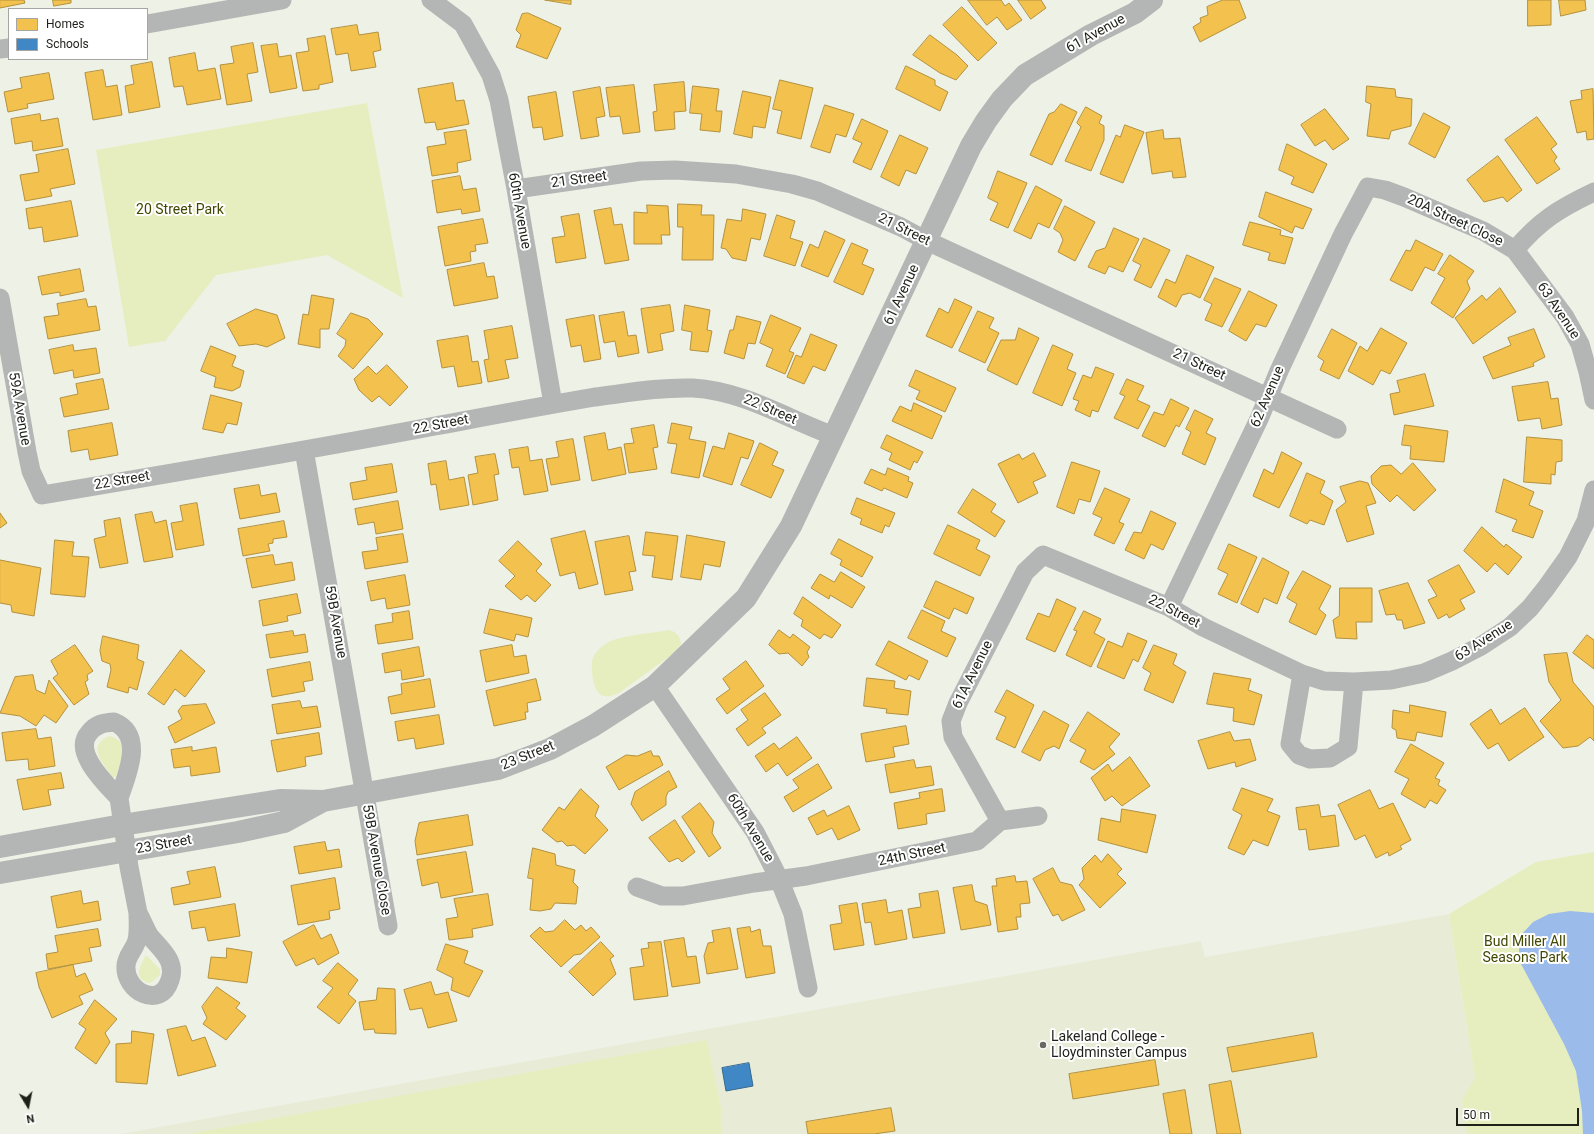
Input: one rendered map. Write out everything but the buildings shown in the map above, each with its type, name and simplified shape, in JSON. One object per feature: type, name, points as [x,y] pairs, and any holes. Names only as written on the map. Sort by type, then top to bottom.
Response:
[{"type":"street","points":[[148,24],[282,0]]},
{"type":"street","name":"60th Avenue","points":[[431,0],[463,24],[492,75],[499,100],[516,189],[553,404]]},
{"type":"street","name":"61 Avenue","points":[[702,641],[746,598],[791,526],[971,146],[986,121],[1002,99],[1025,75],[1091,35],[1135,13],[1152,0]]},
{"type":"street","name":"21 Street","points":[[516,189],[641,171],[675,170],[736,174],[792,184],[817,191],[901,227],[927,241],[1337,429]]},
{"type":"street","name":"20A Street Close","points":[[1368,187],[1386,190],[1404,197],[1483,232],[1515,250],[1535,228],[1554,213],[1594,192]]},
{"type":"street","name":"62 Avenue","points":[[1169,607],[1259,419],[1279,371],[1343,234],[1368,187]]},
{"type":"street","name":"63 Avenue","points":[[1515,250],[1565,317],[1580,344],[1594,400]]},
{"type":"street","name":"59A Avenue","points":[[0,298],[26,452],[31,471],[42,495]]},
{"type":"street","name":"22 Street","points":[[42,495],[304,450],[553,404],[663,389],[693,388],[736,395],[776,410],[812,428],[834,436]]},
{"type":"street","name":"59B Avenue","points":[[304,450],[365,793]]},
{"type":"street","name":"63 Avenue","points":[[1302,674],[1324,681],[1354,682],[1391,680],[1424,673],[1481,646],[1510,627],[1530,608],[1546,588],[1568,557],[1586,520],[1594,490]]},
{"type":"street","name":"22 Street","points":[[1043,555],[1169,607],[1212,631],[1302,674]]},
{"type":"street","name":"61A Avenue","points":[[1000,821],[953,737],[951,721],[958,703],[1025,572],[1043,555]]},
{"type":"street","name":"23 Street","points":[[0,847],[122,825],[280,800],[324,801],[498,769],[550,749],[593,726],[655,686],[702,641]]},
{"type":"street","points":[[1302,674],[1290,744],[1299,755],[1310,759],[1330,758],[1348,747],[1354,682]]},
{"type":"street","name":"60th Avenue","points":[[655,686],[755,832],[779,879],[793,914],[808,988]]},
{"type":"street","name":"59B Avenue Close","points":[[365,793],[388,926]]},
{"type":"street","points":[[118,798],[138,913]]},
{"type":"street","name":"23 Street","points":[[0,874],[238,832],[284,822],[324,801]]},
{"type":"street","points":[[1000,821],[1038,816]]},
{"type":"street","name":"24th Street","points":[[637,888],[662,896],[683,896],[779,879],[806,876],[977,841],[1000,821]]},
{"type":"shaded area","name":"Lakeland College - Lloydminster Campus","points":[[1449,914],[1484,1134],[120,1134],[1201,941],[1205,957]]},
{"type":"green space","name":"20 Street Park","points":[[367,103],[403,298],[327,255],[216,275],[165,341],[129,347],[96,150]]},
{"type":"green space","points":[[670,630],[680,639],[681,644],[677,651],[619,693],[612,696],[606,696],[598,692],[593,678],[592,659],[601,647],[620,638]]},
{"type":"green space","points":[[109,736],[120,742],[123,752],[116,777],[112,777],[104,766],[97,750],[98,745],[102,740]]},
{"type":"green space","name":"Bud Miller All Seasons Park","points":[[1594,852],[1594,1134],[1467,1134],[1462,1100],[1475,1078],[1449,914],[1536,862]]},
{"type":"green space","points":[[146,955],[160,969],[160,975],[150,983],[144,981],[139,975],[140,968]]},
{"type":"green space","points":[[707,1040],[721,1108],[721,1134],[188,1134]]},
{"type":"water","points":[[1570,911],[1594,913],[1594,1134],[1583,1134],[1582,1111],[1576,1071],[1564,1044],[1521,964],[1519,950],[1521,935],[1533,922],[1549,914]]},
{"type":"place","name":"Lakeland College - Lloydminster Campus","points":[[1043,1045]]}]
